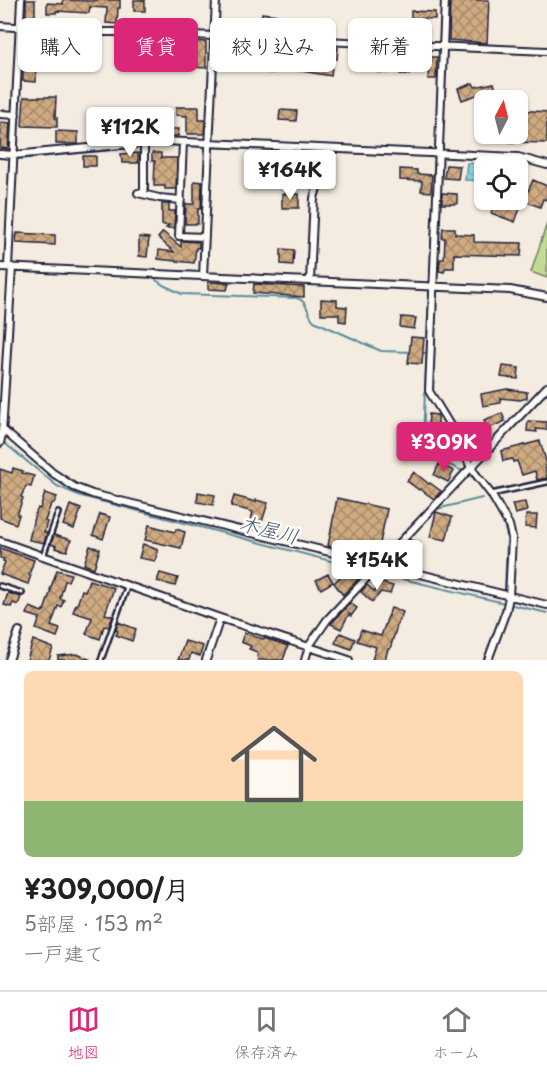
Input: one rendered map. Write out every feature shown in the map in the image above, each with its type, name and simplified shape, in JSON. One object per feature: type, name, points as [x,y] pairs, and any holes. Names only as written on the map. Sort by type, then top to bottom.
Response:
[{"type":"street","points":[[20,18],[21,0]]},
{"type":"street","points":[[216,0],[216,18]]},
{"type":"street","points":[[445,0],[429,392],[459,440],[471,468],[491,494],[509,525],[512,538],[509,597],[488,660]]},
{"type":"street","points":[[0,26],[18,27]]},
{"type":"street","points":[[102,32],[210,37]]},
{"type":"street","points":[[336,42],[547,51]]},
{"type":"street","points":[[0,443],[18,71]]},
{"type":"street","points":[[203,276],[213,72]]},
{"type":"street","points":[[0,114],[16,115]]},
{"type":"street","points":[[0,154],[14,157],[144,146],[163,141],[183,145],[518,157],[547,165]]},
{"type":"street","points":[[183,145],[179,236],[205,237]]},
{"type":"street","points":[[144,146],[141,193],[159,198],[181,200]]},
{"type":"street","points":[[310,281],[314,198],[327,151]]},
{"type":"street","points":[[0,267],[510,290],[547,297]]},
{"type":"street","points":[[305,660],[309,646],[327,620],[547,387]]},
{"type":"street","points":[[2,432],[53,473],[74,487],[92,494],[547,605]]},
{"type":"street","points":[[0,541],[220,618],[349,660]]},
{"type":"street","points":[[206,660],[220,618]]},
{"type":"street","points":[[9,660],[19,631]]},
{"type":"lane","points":[[491,494],[547,482]]},
{"type":"lane","points":[[43,556],[58,513]]},
{"type":"lane","points":[[102,660],[127,585]]},
{"type":"lane","points":[[0,586],[22,593]]},
{"type":"green space","points":[[547,223],[547,278],[531,272]]},
{"type":"water","points":[[467,163],[474,163],[474,180],[465,180]]},
{"type":"building","points":[[26,0],[35,0],[35,18],[26,18]]},
{"type":"building","points":[[63,0],[120,0],[120,8],[118,8],[117,18],[114,18],[114,24],[106,23],[107,8],[90,7],[89,13],[56,11],[56,13],[47,13],[47,3],[63,4]]},
{"type":"building","points":[[134,0],[145,0],[145,11],[134,11]]},
{"type":"building","points":[[450,0],[489,0],[487,43],[449,40]]},
{"type":"building","points":[[411,11],[435,12],[435,19],[411,18]]},
{"type":"building","points":[[262,13],[277,15],[277,18],[261,18]]},
{"type":"building","points":[[198,41],[206,42],[206,68],[198,67]]},
{"type":"building","points":[[432,57],[437,57],[436,79],[428,79],[428,72],[432,72]]},
{"type":"building","points":[[23,72],[36,72],[36,82],[23,81]]},
{"type":"building","points":[[308,72],[331,72],[331,76]]},
{"type":"building","points":[[473,83],[475,87],[494,83],[496,90],[474,90],[474,96],[462,100],[458,89]]},
{"type":"building","points":[[24,97],[56,97],[57,127],[22,126]]},
{"type":"building","points":[[176,107],[199,107],[199,120],[205,120],[204,134],[187,134],[187,116],[176,115]]},
{"type":"building","points":[[280,110],[297,111],[296,121],[279,120]]},
{"type":"building","points":[[528,111],[547,112],[547,143],[528,142]]},
{"type":"building","points":[[162,113],[172,113],[171,129],[179,129],[178,136],[146,137],[146,130],[161,131]]},
{"type":"building","points":[[1,122],[10,123],[8,149],[0,148]]},
{"type":"building","points":[[56,131],[78,132],[78,144],[56,144]]},
{"type":"building","points":[[138,153],[138,163],[122,163],[121,154]]},
{"type":"building","points":[[152,153],[161,153],[161,158],[177,158],[176,189],[154,186],[155,161],[152,161]]},
{"type":"building","points":[[83,156],[96,156],[96,166],[83,166]]},
{"type":"building","points":[[446,165],[460,166],[458,179],[444,178]]},
{"type":"building","points":[[400,169],[417,170],[417,174],[432,175],[431,192],[421,191],[422,181],[400,180]]},
{"type":"building","points":[[283,173],[300,178],[298,188],[280,183]]},
{"type":"building","points":[[533,180],[547,186],[547,200],[543,199],[540,207],[528,202],[528,191]]},
{"type":"building","points":[[194,181],[202,182],[198,224],[185,224],[186,204],[194,204]]},
{"type":"building","points":[[442,193],[457,194],[457,204],[442,204]]},
{"type":"building","points":[[282,194],[299,194],[299,208],[282,208]]},
{"type":"building","points":[[162,204],[169,204],[169,211],[175,211],[174,228],[166,228],[169,225],[162,225]]},
{"type":"building","points":[[492,210],[519,210],[515,222],[491,213]]},
{"type":"building","points":[[443,228],[455,228],[455,234],[474,235],[474,242],[522,243],[521,256],[454,254],[454,268],[445,268],[444,272],[439,271],[440,259],[444,259]]},
{"type":"building","points":[[163,232],[181,247],[181,241],[199,242],[194,263],[158,259],[159,250],[174,252],[158,238]]},
{"type":"building","points":[[17,233],[55,235],[55,245],[16,243]]},
{"type":"building","points":[[139,237],[149,238],[147,257],[139,256]]},
{"type":"building","points":[[281,249],[294,250],[293,265],[281,264]]},
{"type":"building","points":[[208,282],[229,283],[227,290],[208,289]]},
{"type":"building","points":[[254,284],[304,287],[304,297],[253,293]]},
{"type":"building","points":[[321,299],[337,300],[337,306],[347,307],[346,322],[339,321],[339,314],[321,314]]},
{"type":"building","points":[[401,317],[416,318],[414,329],[400,327]]},
{"type":"building","points":[[411,337],[424,338],[422,364],[408,363]]},
{"type":"building","points":[[503,366],[519,368],[518,379],[501,377]]},
{"type":"building","points":[[507,389],[527,392],[527,398],[520,400],[500,398],[501,403],[483,406],[481,394]]},
{"type":"building","points":[[502,413],[505,421],[487,429],[484,420]]},
{"type":"building","points":[[429,414],[437,415],[438,429],[428,428]]},
{"type":"building","points":[[528,421],[547,422],[547,430],[527,431]]},
{"type":"building","points":[[441,435],[453,440],[446,454],[435,449]]},
{"type":"building","points":[[540,441],[547,464],[545,466],[547,478],[537,480],[535,471],[522,475],[517,461],[513,462],[512,459],[503,461],[501,451]]},
{"type":"building","points":[[439,464],[454,471],[448,482],[434,475]]},
{"type":"building","points":[[13,468],[34,476],[31,487],[26,486],[21,497],[23,498],[16,524],[0,518],[0,469],[12,473]]},
{"type":"building","points":[[414,472],[441,491],[434,499],[407,481]]},
{"type":"building","points":[[198,492],[215,495],[213,505],[197,502]]},
{"type":"building","points":[[45,493],[57,497],[51,504],[45,521],[47,522],[44,532],[47,533],[44,543],[29,540],[34,517],[38,508],[40,509]]},
{"type":"building","points":[[234,496],[268,503],[261,525],[250,523],[253,512],[231,506]]},
{"type":"building","points":[[337,498],[387,509],[377,558],[328,546]]},
{"type":"building","points":[[525,502],[527,511],[515,514],[512,504]]},
{"type":"building","points":[[70,505],[81,509],[74,529],[63,525]]},
{"type":"building","points":[[436,512],[452,517],[446,540],[430,537]]},
{"type":"building","points":[[100,514],[110,517],[103,539],[93,535]]},
{"type":"building","points":[[526,515],[537,515],[536,528],[525,527]]},
{"type":"building","points":[[149,525],[175,532],[176,529],[185,532],[181,548],[145,540]]},
{"type":"building","points":[[54,535],[71,540],[67,551],[55,548],[56,546],[51,544]]},
{"type":"building","points":[[409,540],[420,542],[418,553],[405,551]]},
{"type":"building","points":[[143,544],[158,550],[155,561],[139,558]]},
{"type":"building","points":[[90,546],[100,549],[94,568],[84,564]]},
{"type":"building","points":[[0,548],[34,560],[28,584],[0,574],[5,562],[0,558]]},
{"type":"building","points":[[57,570],[71,574],[68,581],[65,581],[60,598],[64,600],[61,607],[58,606],[51,626],[60,629],[57,637],[36,629],[40,618],[27,614],[30,607],[44,611]]},
{"type":"building","points":[[347,570],[358,580],[343,595],[334,583]]},
{"type":"building","points":[[160,573],[178,578],[175,586],[157,581]]},
{"type":"building","points":[[328,574],[333,582],[321,589],[316,580]]},
{"type":"building","points":[[89,580],[114,588],[105,614],[113,616],[109,627],[104,626],[100,639],[86,634],[92,618],[73,612]]},
{"type":"building","points":[[378,582],[393,586],[390,594],[381,592],[372,602],[361,592],[367,585],[375,592]]},
{"type":"building","points":[[8,593],[21,597],[18,605],[13,603],[11,607],[4,605]]},
{"type":"building","points":[[350,603],[357,608],[351,616],[349,614],[341,629],[331,624]]},
{"type":"building","points":[[391,608],[403,612],[390,649],[388,649],[385,660],[372,660],[376,647],[357,641],[361,630],[381,636]]},
{"type":"building","points":[[118,622],[136,629],[132,641],[116,635]]},
{"type":"building","points":[[244,633],[288,646],[283,660],[258,660],[257,652],[249,649],[251,646],[241,642]]},
{"type":"building","points":[[340,633],[355,639],[351,649],[335,643]]},
{"type":"building","points":[[33,640],[53,648],[49,660],[27,660]]},
{"type":"building","points":[[185,641],[203,646],[200,656],[191,653],[189,660],[178,660]]},
{"type":"building","points":[[77,654],[91,660],[58,660],[58,656]]},
{"type":"waterway","points":[[0,158],[19,159],[163,145],[435,157],[430,281]]},
{"type":"waterway","points":[[156,280],[182,294],[297,298],[303,302],[314,321],[381,351],[412,352]]},
{"type":"waterway","points":[[429,292],[423,440],[434,456],[464,472]]},
{"type":"waterway","points":[[420,353],[427,353]]},
{"type":"waterway","name":"木屋川","points":[[2,441],[57,486],[81,496],[377,573],[547,613]]},
{"type":"waterway","points":[[471,476],[478,482]]},
{"type":"waterway","points":[[483,488],[506,530],[505,591]]},
{"type":"waterway","points":[[437,509],[482,498]]}]
